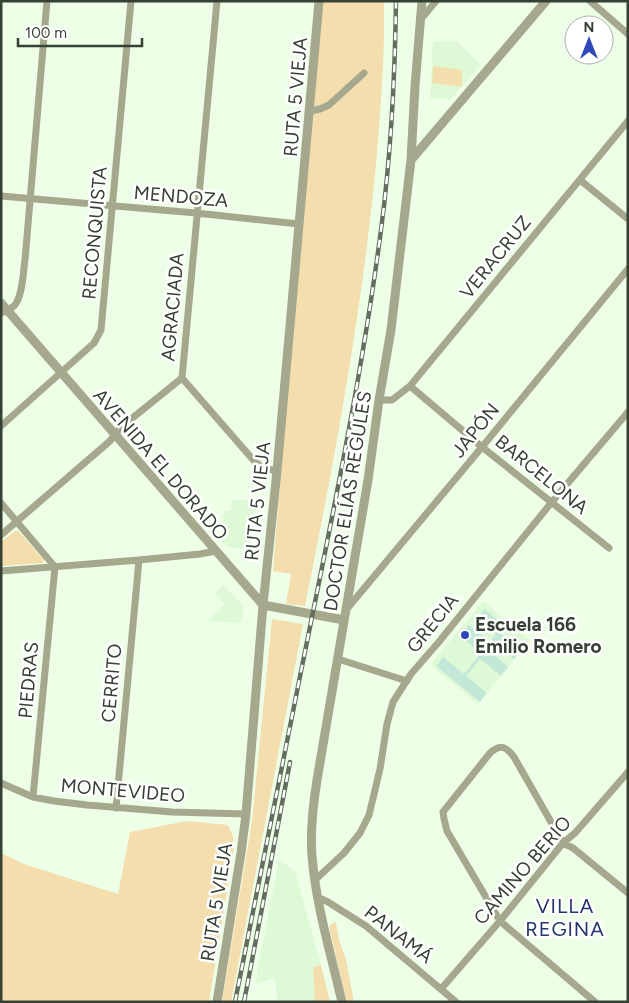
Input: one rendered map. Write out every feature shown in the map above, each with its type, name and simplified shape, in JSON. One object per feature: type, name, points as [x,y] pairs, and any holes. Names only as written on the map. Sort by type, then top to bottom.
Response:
[{"type":"street","points":[[3,309],[15,306],[20,292],[25,260],[47,1]]},
{"type":"street","name":"RECONQUISTA","points":[[1,426],[94,343],[101,330],[131,1]]},
{"type":"street","name":"AGRACIADA","points":[[1,535],[110,441],[120,428],[182,378],[216,1]]},
{"type":"street","name":"RUTA 5 VIEJA","points":[[216,1002],[246,814],[263,605],[277,471],[319,1]]},
{"type":"street","name":"DOCTOR ELÍAS REGULES","points":[[342,1002],[317,897],[312,855],[313,804],[368,480],[391,330],[411,160],[422,1]]},
{"type":"street","points":[[420,20],[436,1]]},
{"type":"street","points":[[411,160],[546,1]]},
{"type":"street","points":[[590,1],[628,34]]},
{"type":"street","points":[[310,111],[329,105],[364,73]]},
{"type":"street","name":"VERACRUZ","points":[[379,400],[392,400],[410,386],[628,122]]},
{"type":"street","points":[[580,180],[628,219]]},
{"type":"street","name":"MENDOZA","points":[[1,196],[299,224]]},
{"type":"street","name":"JAPÓN","points":[[345,615],[628,269]]},
{"type":"street","name":"AVENIDA EL DORADO","points":[[3,309],[263,605]]},
{"type":"street","points":[[182,378],[255,462],[264,468],[277,471]]},
{"type":"street","name":"BARCELONA","points":[[410,386],[482,447],[609,548]]},
{"type":"street","name":"GRECIA","points":[[315,880],[344,853],[360,832],[369,815],[393,702],[407,681],[551,502],[628,412]]},
{"type":"street","points":[[1,504],[54,567]]},
{"type":"street","points":[[1,571],[139,560],[216,551]]},
{"type":"street","name":"CERRITO","points":[[116,808],[139,560]]},
{"type":"street","name":"PIEDRAS","points":[[33,796],[54,567]]},
{"type":"street","points":[[263,605],[345,615]]},
{"type":"street","points":[[338,659],[407,681]]},
{"type":"street","points":[[595,1002],[500,921],[447,831],[443,812],[495,748],[501,747],[508,750],[514,757],[563,843],[573,848],[628,893]]},
{"type":"street","name":"CAMINO BERIO","points":[[441,989],[500,921],[563,843],[575,833],[628,772]]},
{"type":"street","name":"MONTEVIDEO","points":[[1,783],[33,796],[54,801],[172,812],[246,814]]},
{"type":"street","name":"PANAMÁ","points":[[317,897],[366,926],[456,1002]]},
{"type":"shaded area","points":[[322,1],[384,1],[384,50],[379,134],[364,270],[343,405],[305,606],[286,604],[291,574],[273,571],[295,297]]},
{"type":"shaded area","points":[[456,41],[481,64],[451,99],[430,98],[433,42]]},
{"type":"shaded area","points":[[433,66],[462,70],[462,87],[432,83]]},
{"type":"shaded area","points":[[232,500],[255,501],[250,550],[228,547],[221,540],[224,511],[231,511]]},
{"type":"shaded area","points":[[15,531],[18,531],[44,560],[43,563],[1,566],[1,542]]},
{"type":"shaded area","points":[[224,585],[244,607],[241,623],[207,621],[225,605],[214,594]]},
{"type":"shaded area","points":[[483,601],[530,640],[478,704],[430,665]]},
{"type":"shaded area","points":[[272,619],[303,624],[231,1002],[222,1002],[252,821]]},
{"type":"shaded area","points":[[187,821],[228,825],[233,836],[234,848],[209,1002],[1,1002],[1,853],[24,864],[118,894],[130,832]]},
{"type":"shaded area","points":[[279,860],[295,871],[321,965],[313,967],[315,1002],[277,1002],[275,978],[255,984]]},
{"type":"shaded area","points":[[334,922],[336,923],[339,940],[346,959],[354,1002],[347,1002],[330,931],[330,925]]},
{"type":"shaded area","points":[[321,965],[330,1002],[315,1002],[313,967]]},
{"type":"building","points":[[484,609],[504,625],[500,630],[503,632],[501,634],[522,650],[514,659],[494,642],[488,650],[508,667],[501,676],[480,659],[466,676],[487,693],[480,702],[436,666],[443,657],[464,674],[481,653],[460,636],[469,625],[490,642],[496,634],[483,623],[486,619],[480,614]]},
{"type":"railway","points":[[235,1002],[341,473],[367,327],[381,230],[390,144],[396,1]]},
{"type":"railway","points":[[244,1002],[290,762]]},
{"type":"place","name":"Escuela 166 Emilio Romero","points":[[465,635]]},
{"type":"district","name":"VILLA REGINA","points":[[565,918]]}]
